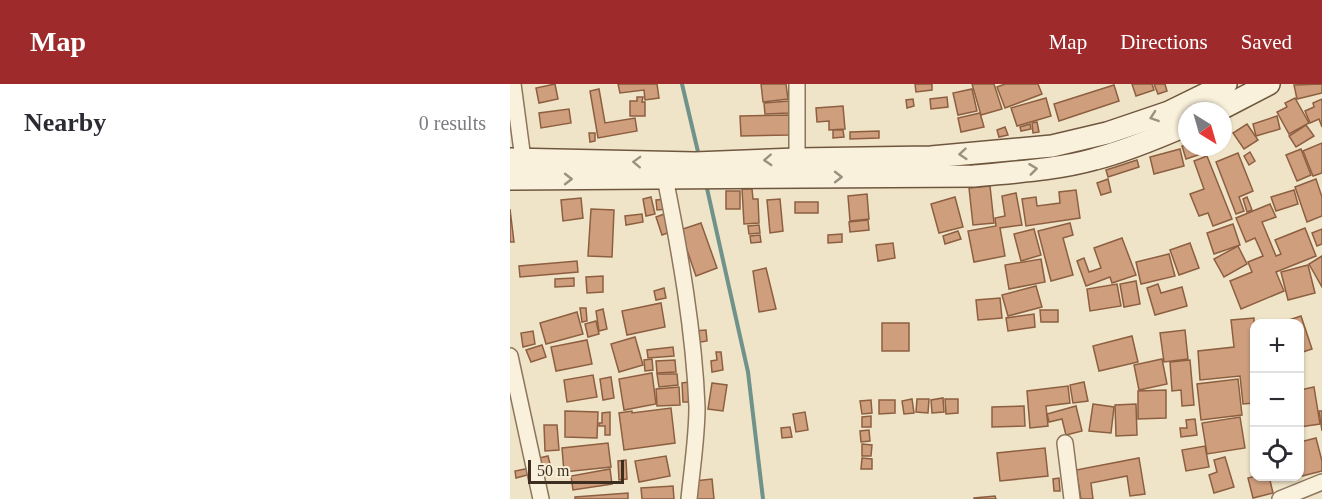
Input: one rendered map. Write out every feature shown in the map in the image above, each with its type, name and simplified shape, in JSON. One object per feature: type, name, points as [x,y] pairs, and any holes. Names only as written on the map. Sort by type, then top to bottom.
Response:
[{"type":"main road","points":[[510,179],[665,178],[707,170],[797,159],[931,157],[1052,146],[1107,133],[1168,112],[1226,84]]},
{"type":"main road","points":[[1232,103],[1269,84]]},
{"type":"main road","points":[[516,159],[707,170],[974,176],[1037,169],[1094,159],[1150,141],[1178,129]]},
{"type":"street","points":[[513,84],[516,159]]},
{"type":"street","points":[[797,84],[797,159]]},
{"type":"street","points":[[665,178],[676,230],[684,287],[697,407],[689,499]]},
{"type":"street","points":[[510,356],[541,499]]},
{"type":"street","points":[[1065,443],[1072,499]]},
{"type":"street","points":[[1280,499],[1322,482]]},
{"type":"building","points":[[555,84],[558,99],[539,103],[536,88]]},
{"type":"building","points":[[618,84],[657,84],[659,98],[645,100],[644,90],[620,93]]},
{"type":"building","points":[[761,84],[786,84],[788,99],[763,102]]},
{"type":"building","points":[[915,84],[932,84],[932,90],[916,92]]},
{"type":"building","points":[[972,84],[994,84],[1002,109],[981,115]]},
{"type":"building","points":[[1005,84],[1038,84],[1042,94],[1005,108],[997,87]]},
{"type":"building","points":[[1132,84],[1152,84],[1154,90],[1136,96]]},
{"type":"building","points":[[1154,84],[1165,84],[1167,91],[1158,94]]},
{"type":"building","points":[[1322,84],[1322,93],[1297,99],[1294,85]]},
{"type":"building","points":[[1114,85],[1119,101],[1059,121],[1054,104]]},
{"type":"building","points":[[599,89],[605,123],[635,118],[637,131],[598,138],[590,91]]},
{"type":"building","points":[[972,89],[977,111],[958,115],[953,93]]},
{"type":"building","points":[[637,97],[643,97],[645,116],[630,116],[630,101],[637,101]]},
{"type":"building","points":[[947,97],[948,107],[931,109],[930,99]]},
{"type":"building","points":[[1046,98],[1051,116],[1017,126],[1011,108]]},
{"type":"building","points":[[1295,98],[1309,123],[1289,134],[1277,112],[1287,107],[1285,103]]},
{"type":"building","points":[[913,99],[914,106],[907,108],[906,100]]},
{"type":"building","points":[[1322,99],[1322,127],[1319,119],[1310,123],[1305,111],[1314,107],[1313,103]]},
{"type":"building","points":[[789,101],[789,113],[765,114],[764,103]]},
{"type":"building","points":[[843,106],[845,129],[829,130],[829,121],[817,122],[816,108]]},
{"type":"building","points":[[569,109],[571,123],[541,128],[539,113]]},
{"type":"building","points":[[980,113],[984,127],[961,132],[958,118]]},
{"type":"building","points":[[789,115],[789,135],[741,136],[740,116]]},
{"type":"building","points":[[1277,116],[1280,129],[1256,136],[1253,124]]},
{"type":"building","points":[[1037,122],[1039,132],[1033,133],[1032,123]]},
{"type":"building","points":[[1030,124],[1031,129],[1021,131],[1020,127]]},
{"type":"building","points":[[1247,124],[1258,140],[1244,149],[1233,133]]},
{"type":"building","points":[[1306,125],[1314,136],[1296,147],[1289,136]]},
{"type":"building","points":[[1005,127],[1008,135],[999,137],[997,130]]},
{"type":"building","points":[[833,130],[843,130],[844,137],[833,138]]},
{"type":"building","points":[[879,131],[879,138],[850,139],[850,132]]},
{"type":"building","points":[[589,133],[595,133],[595,141],[590,142]]},
{"type":"building","points":[[1322,143],[1322,173],[1313,176],[1303,151]]},
{"type":"building","points":[[1301,149],[1311,175],[1297,181],[1286,155]]},
{"type":"building","points":[[1178,150],[1178,156],[1182,156],[1184,166],[1154,174],[1150,157]]},
{"type":"building","points":[[1250,152],[1255,161],[1249,165],[1244,156]]},
{"type":"building","points":[[1238,153],[1253,191],[1239,197],[1244,211],[1236,214],[1216,162]]},
{"type":"building","points":[[1207,156],[1232,219],[1213,226],[1208,213],[1199,216],[1190,194],[1204,189],[1194,161]]},
{"type":"building","points":[[1137,160],[1139,167],[1108,177],[1106,170]]},
{"type":"building","points":[[1108,179],[1111,192],[1101,195],[1097,183]]},
{"type":"building","points":[[1316,179],[1322,197],[1322,216],[1307,222],[1295,187]]},
{"type":"building","points":[[990,186],[994,223],[973,225],[969,188]]},
{"type":"building","points":[[742,189],[752,189],[753,199],[758,199],[759,223],[744,224]]},
{"type":"building","points":[[1076,190],[1080,218],[1026,226],[1022,199],[1036,197],[1037,206],[1060,203],[1059,192]]},
{"type":"building","points":[[1294,190],[1298,204],[1276,211],[1271,197]]},
{"type":"building","points":[[726,191],[740,191],[740,209],[726,209]]},
{"type":"building","points":[[1016,193],[1022,225],[1000,228],[1005,256],[974,262],[968,231],[996,226],[995,218],[1005,216],[1002,196]]},
{"type":"building","points":[[867,194],[869,219],[850,221],[848,196]]},
{"type":"building","points":[[651,197],[655,214],[646,216],[643,199]]},
{"type":"building","points":[[955,197],[963,227],[939,233],[931,204]]},
{"type":"building","points":[[1247,197],[1252,210],[1247,212],[1243,199]]},
{"type":"building","points":[[581,198],[583,218],[563,221],[561,200]]},
{"type":"building","points":[[666,199],[667,209],[657,210],[656,200]]},
{"type":"building","points":[[780,199],[783,231],[770,233],[767,200]]},
{"type":"building","points":[[795,202],[818,202],[818,213],[795,213]]},
{"type":"building","points":[[1270,204],[1276,217],[1262,222],[1276,256],[1281,254],[1275,240],[1305,228],[1316,256],[1276,272],[1284,291],[1241,309],[1230,281],[1252,272],[1248,262],[1263,256],[1255,238],[1246,242],[1236,218]]},
{"type":"building","points":[[510,209],[514,242],[510,242]]},
{"type":"building","points":[[591,209],[614,210],[612,257],[588,256]]},
{"type":"building","points":[[667,213],[673,231],[662,235],[656,217]]},
{"type":"building","points":[[642,214],[643,222],[626,225],[625,216]]},
{"type":"building","points":[[868,220],[869,230],[850,232],[849,222]]},
{"type":"building","points":[[701,223],[717,268],[696,276],[680,230]]},
{"type":"building","points":[[1070,223],[1073,235],[1063,238],[1073,275],[1051,281],[1038,231]]},
{"type":"building","points":[[1233,224],[1240,245],[1214,254],[1207,233]]},
{"type":"building","points":[[759,225],[760,233],[749,234],[748,226]]},
{"type":"building","points":[[1034,229],[1041,255],[1021,261],[1014,234]]},
{"type":"building","points":[[1322,229],[1322,244],[1317,246],[1312,233]]},
{"type":"building","points":[[958,231],[961,239],[945,244],[943,236]]},
{"type":"building","points":[[842,234],[842,242],[828,243],[828,235]]},
{"type":"building","points":[[760,235],[761,242],[751,243],[750,236]]},
{"type":"building","points":[[1122,238],[1136,275],[1112,283],[1110,277],[1086,286],[1077,261],[1084,258],[1089,272],[1101,268],[1094,248]]},
{"type":"building","points":[[893,243],[895,258],[878,261],[876,245]]},
{"type":"building","points":[[1190,243],[1199,268],[1179,275],[1170,250]]},
{"type":"building","points":[[1238,246],[1247,264],[1224,277],[1214,259]]},
{"type":"building","points":[[1169,254],[1175,276],[1141,284],[1136,262]]},
{"type":"building","points":[[1322,256],[1322,287],[1309,264]]},
{"type":"building","points":[[1041,259],[1045,282],[1009,289],[1005,265]]},
{"type":"building","points":[[577,261],[578,272],[520,277],[519,266]]},
{"type":"building","points":[[1308,265],[1315,293],[1288,300],[1281,272]]},
{"type":"building","points":[[766,268],[776,309],[759,312],[753,271]]},
{"type":"building","points":[[603,276],[603,292],[587,293],[586,277]]},
{"type":"building","points":[[574,278],[574,286],[555,287],[555,279]]},
{"type":"building","points":[[1136,281],[1140,304],[1124,307],[1120,284]]},
{"type":"building","points":[[1117,284],[1121,306],[1090,311],[1087,289]]},
{"type":"building","points":[[1158,284],[1161,293],[1182,287],[1187,306],[1155,315],[1147,288]]},
{"type":"building","points":[[1036,286],[1042,307],[1008,316],[1002,295]]},
{"type":"building","points":[[664,288],[666,298],[656,300],[654,291]]},
{"type":"building","points":[[1000,298],[1002,318],[978,320],[976,300]]},
{"type":"building","points":[[661,303],[665,327],[627,335],[622,311]]},
{"type":"building","points":[[580,308],[586,308],[587,321],[582,322]]},
{"type":"building","points":[[603,309],[607,329],[599,331],[596,311]]},
{"type":"building","points":[[1040,310],[1058,310],[1058,322],[1041,322]]},
{"type":"building","points":[[577,312],[583,334],[546,344],[540,323]]},
{"type":"building","points":[[1034,314],[1035,327],[1008,331],[1006,318]]},
{"type":"building","points":[[1254,318],[1250,319],[1250,403],[1243,404],[1240,376],[1200,380],[1198,351],[1234,347],[1231,320]]},
{"type":"building","points":[[596,321],[599,334],[588,337],[585,324]]},
{"type":"building","points":[[882,323],[909,323],[909,351],[882,351]]},
{"type":"building","points":[[1304,325],[1312,349],[1304,352]]},
{"type":"building","points":[[706,330],[707,341],[696,343],[694,331]]},
{"type":"building","points":[[1185,330],[1188,359],[1164,362],[1160,333]]},
{"type":"building","points":[[533,331],[535,344],[523,347],[521,333]]},
{"type":"building","points":[[1132,336],[1138,362],[1099,371],[1093,346]]},
{"type":"building","points":[[635,337],[643,365],[619,372],[611,344]]},
{"type":"building","points":[[587,340],[592,364],[556,371],[551,347]]},
{"type":"building","points":[[542,345],[546,357],[531,362],[526,350]]},
{"type":"building","points":[[673,347],[674,356],[648,358],[647,350]]},
{"type":"building","points":[[716,352],[721,352],[723,370],[712,372],[711,361],[717,360]]},
{"type":"building","points":[[652,359],[653,370],[645,371],[644,360]]},
{"type":"building","points":[[1162,359],[1167,384],[1139,390],[1134,365]]},
{"type":"building","points":[[675,360],[676,372],[657,373],[656,361]]},
{"type":"building","points":[[1190,360],[1194,405],[1182,406],[1181,390],[1172,391],[1170,362]]},
{"type":"building","points":[[652,373],[656,404],[624,410],[619,379]]},
{"type":"building","points":[[657,374],[677,374],[678,385],[659,387]]},
{"type":"building","points":[[593,375],[597,397],[567,402],[564,380]]},
{"type":"building","points":[[611,377],[614,398],[603,400],[600,379]]},
{"type":"building","points":[[1238,379],[1242,415],[1201,420],[1197,384]]},
{"type":"building","points":[[689,382],[690,402],[683,402],[682,383]]},
{"type":"building","points":[[1084,382],[1088,401],[1073,403],[1070,385]]},
{"type":"building","points":[[712,383],[727,385],[723,411],[708,409]]},
{"type":"building","points":[[1068,386],[1070,403],[1046,406],[1048,426],[1030,428],[1027,391]]},
{"type":"building","points":[[679,387],[680,405],[657,406],[656,389]]},
{"type":"building","points":[[1314,387],[1320,424],[1304,426],[1304,389]]},
{"type":"building","points":[[1166,390],[1166,418],[1138,419],[1138,391]]},
{"type":"building","points":[[943,398],[944,412],[932,413],[931,400]]},
{"type":"building","points":[[912,399],[914,413],[904,414],[902,401]]},
{"type":"building","points":[[917,399],[929,399],[928,413],[916,412]]},
{"type":"building","points":[[945,399],[958,399],[958,413],[946,414]]},
{"type":"building","points":[[871,400],[872,413],[862,414],[860,401]]},
{"type":"building","points":[[879,400],[895,400],[895,413],[879,414]]},
{"type":"building","points":[[1093,404],[1114,407],[1111,433],[1089,431]]},
{"type":"building","points":[[1136,404],[1137,435],[1116,436],[1115,405]]},
{"type":"building","points":[[1024,406],[1025,426],[992,427],[992,407]]},
{"type":"building","points":[[1076,406],[1082,431],[1066,435],[1062,419],[1049,422],[1047,414]]},
{"type":"building","points":[[671,408],[675,443],[624,450],[619,413]]},
{"type":"building","points":[[565,411],[598,412],[597,438],[565,437]]},
{"type":"building","points":[[1319,411],[1322,411],[1322,431]]},
{"type":"building","points":[[610,412],[610,435],[605,435],[605,426],[599,426],[599,423],[602,423],[602,413]]},
{"type":"building","points":[[805,412],[808,430],[796,432],[793,414]]},
{"type":"building","points":[[871,416],[871,427],[862,427],[862,417]]},
{"type":"building","points":[[1240,417],[1245,448],[1207,454],[1202,423]]},
{"type":"building","points":[[1195,419],[1197,435],[1181,437],[1180,428],[1187,428],[1186,420]]},
{"type":"building","points":[[544,425],[557,425],[559,450],[545,451]]},
{"type":"building","points":[[790,427],[792,437],[782,438],[781,428]]},
{"type":"building","points":[[869,430],[870,441],[861,442],[860,431]]},
{"type":"building","points":[[1316,438],[1322,471],[1304,476],[1304,441]]},
{"type":"building","points":[[608,443],[611,467],[564,472],[562,448]]},
{"type":"building","points":[[862,444],[872,445],[871,456],[862,456]]},
{"type":"building","points":[[1205,446],[1209,467],[1186,471],[1182,450]]},
{"type":"building","points":[[1045,448],[1048,476],[1000,481],[997,453]]},
{"type":"building","points":[[548,456],[552,472],[543,474],[539,458]]},
{"type":"building","points":[[666,456],[670,476],[639,482],[635,461]]},
{"type":"building","points":[[1225,457],[1234,487],[1214,493],[1209,475],[1217,472],[1214,460]]},
{"type":"building","points":[[862,458],[872,459],[872,469],[861,469]]},
{"type":"building","points":[[1139,458],[1145,494],[1130,496],[1127,476],[1091,483],[1093,499],[1081,499],[1076,470]]},
{"type":"building","points":[[626,460],[627,479],[619,480],[618,461]]},
{"type":"building","points":[[530,468],[531,474],[516,478],[515,471]]},
{"type":"building","points":[[610,469],[612,484],[573,490],[571,476]]},
{"type":"building","points":[[1059,478],[1060,491],[1054,491],[1053,479]]},
{"type":"building","points":[[1248,478],[1250,478],[1250,481],[1270,481],[1273,493],[1253,498]]},
{"type":"building","points":[[712,479],[714,499],[697,499],[695,481]]},
{"type":"building","points":[[673,486],[674,499],[642,499],[641,488]]},
{"type":"building","points":[[628,493],[628,499],[575,499],[575,497]]},
{"type":"building","points":[[995,496],[996,499],[974,499],[974,498]]},
{"type":"waterway","points":[[682,84],[699,156]]},
{"type":"waterway","points":[[706,184],[748,372],[763,499]]}]
